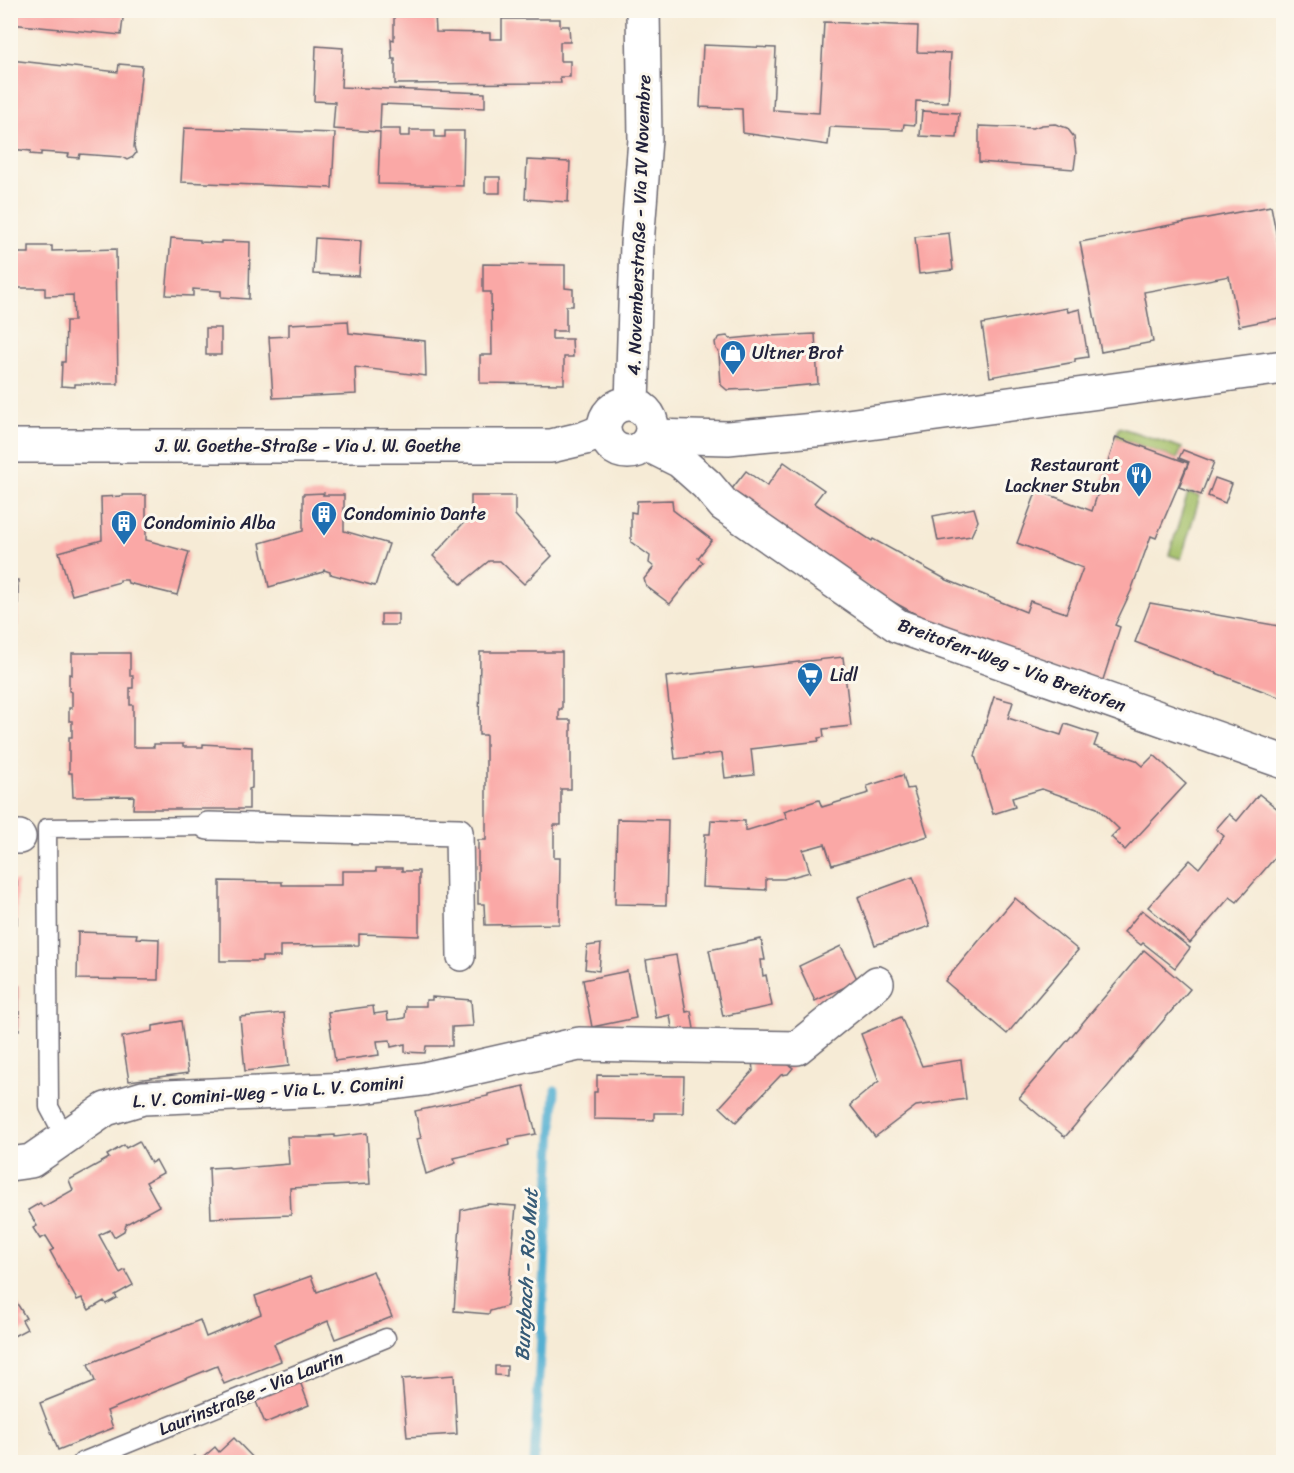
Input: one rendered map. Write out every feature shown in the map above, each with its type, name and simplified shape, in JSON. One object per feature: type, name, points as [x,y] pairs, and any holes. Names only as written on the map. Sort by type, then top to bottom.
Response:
[{"type":"main road","name":"4. Novemberstraße - Via IV Novembre","points":[[632,404],[637,244],[645,140],[643,10]]},
{"type":"main road","points":[[649,440],[728,438],[825,429],[1284,367]]},
{"type":"main road","points":[[621,404],[632,404],[640,406],[646,412],[652,427],[649,440],[640,449],[622,452],[606,440],[603,431],[604,419],[611,410],[621,404]]},
{"type":"main road","name":"J. W. Goethe-Straße - Via J. W. Goethe","points":[[10,446],[551,446],[603,431]]},
{"type":"main road","name":"Breitofen-Weg - Via Breitofen","points":[[649,440],[681,462],[707,485],[724,505],[898,626],[1284,762]]},
{"type":"main road","name":"L. V. Comini-Weg - Via L. V. Comini","points":[[10,1164],[31,1161],[106,1109],[142,1098],[346,1089],[424,1079],[579,1044],[797,1048],[877,983]]},
{"type":"street","points":[[208,826],[459,832],[461,957]]},
{"type":"lane","points":[[65,1137],[49,1107],[47,828],[208,826]]},
{"type":"lane","name":"Laurinstraße - Via Laurin","points":[[82,1462],[386,1338]]},
{"type":"green space","points":[[1119,427],[1182,448],[1177,459],[1116,437]]},
{"type":"green space","points":[[1188,493],[1200,496],[1181,559],[1169,555]]},
{"type":"building","points":[[10,10],[124,10],[121,35],[10,24]]},
{"type":"building","points":[[435,14],[436,32],[490,33],[490,39],[502,39],[502,19],[560,19],[560,26],[569,26],[570,42],[560,42],[560,61],[570,61],[570,77],[560,77],[561,83],[395,84],[395,59],[392,59],[391,39],[394,40],[394,15]]},
{"type":"building","points":[[824,22],[918,26],[917,52],[951,53],[948,102],[916,101],[915,125],[904,124],[903,130],[830,127],[828,145],[743,133],[742,109],[700,107],[703,45],[776,48],[773,110],[819,113]]},
{"type":"building","points":[[316,46],[343,48],[341,87],[485,93],[485,108],[381,104],[380,129],[400,129],[400,136],[410,136],[410,130],[435,130],[435,137],[445,137],[445,131],[464,131],[463,186],[378,184],[380,132],[333,129],[335,102],[314,101]]},
{"type":"building","points":[[10,60],[118,72],[119,64],[142,66],[134,147],[136,153],[133,157],[127,160],[122,157],[80,154],[79,158],[68,157],[69,154],[41,152],[41,155],[30,154],[31,151],[10,149]]},
{"type":"building","points":[[922,111],[959,113],[957,138],[920,136]]},
{"type":"building","points":[[1055,124],[1067,128],[1074,137],[1076,154],[1074,169],[979,162],[979,126],[1033,128]]},
{"type":"building","points":[[184,128],[335,133],[332,188],[181,182]]},
{"type":"building","points":[[527,160],[570,162],[568,202],[525,199]]},
{"type":"building","points":[[485,177],[500,177],[500,193],[485,193]]},
{"type":"building","points":[[1271,206],[1284,274],[1284,317],[1239,326],[1229,276],[1144,292],[1153,342],[1101,352],[1080,242]]},
{"type":"building","points":[[949,233],[953,270],[919,274],[915,237]]},
{"type":"building","points":[[171,238],[200,240],[200,242],[250,242],[249,299],[221,297],[221,291],[193,289],[193,296],[166,295]]},
{"type":"building","points":[[315,238],[361,241],[359,276],[313,274]]},
{"type":"building","points":[[29,246],[52,246],[52,251],[116,249],[118,384],[61,386],[62,362],[65,362],[66,321],[74,321],[73,295],[45,296],[45,288],[10,288],[12,253],[29,253]]},
{"type":"building","points":[[483,264],[565,265],[565,288],[573,289],[573,306],[566,306],[566,331],[552,331],[552,339],[572,339],[573,357],[564,357],[564,384],[480,383],[480,355],[492,355],[491,292],[483,292]]},
{"type":"building","points":[[1067,308],[1068,312],[1080,309],[1088,357],[1075,359],[1075,362],[990,377],[982,324]]},
{"type":"building","points":[[348,321],[349,333],[425,341],[426,376],[355,367],[356,394],[273,398],[269,337],[289,336],[289,324]]},
{"type":"building","points":[[206,328],[221,328],[221,355],[206,355]]},
{"type":"building","points":[[815,334],[818,384],[753,390],[727,390],[721,385],[719,352],[715,342],[720,337],[727,336],[730,339]]},
{"type":"building","points":[[10,335],[15,335],[14,389],[10,389]]},
{"type":"building","points":[[1116,437],[1188,463],[1156,538],[1151,536],[1131,591],[1115,625],[1120,627],[1100,689],[930,622],[802,547],[731,490],[746,471],[767,486],[784,462],[824,490],[814,503],[872,541],[873,539],[947,580],[1026,612],[1030,601],[1066,613],[1083,568],[1017,543],[1037,490],[1092,511]]},
{"type":"building","points":[[1183,450],[1214,462],[1201,495],[1179,487],[1189,462],[1179,458]]},
{"type":"building","points":[[1215,478],[1232,484],[1225,503],[1208,496]]},
{"type":"building","name":"Condominio Dante","points":[[324,493],[323,495],[344,495],[344,531],[389,544],[375,586],[330,574],[324,570],[269,587],[260,543],[303,531],[303,494]]},
{"type":"building","name":"Condominio Alba","points":[[146,495],[146,540],[189,552],[177,595],[120,580],[120,582],[72,595],[59,552],[102,540],[101,497]]},
{"type":"building","points":[[471,496],[515,496],[515,515],[552,556],[524,584],[500,561],[489,561],[461,584],[433,556],[471,515]]},
{"type":"building","points":[[672,500],[673,510],[712,540],[698,558],[703,562],[670,604],[646,586],[644,579],[654,567],[649,563],[650,556],[631,542],[631,512],[636,513],[637,501]]},
{"type":"building","points":[[974,508],[978,521],[971,536],[938,541],[933,516]]},
{"type":"building","points":[[10,580],[18,580],[18,626],[10,626]]},
{"type":"building","points":[[1150,603],[1284,627],[1284,699],[1135,642]]},
{"type":"building","points":[[381,614],[398,614],[398,625],[381,625]]},
{"type":"building","points":[[480,652],[562,652],[562,709],[559,709],[559,720],[571,720],[571,789],[561,789],[561,825],[554,825],[554,858],[560,858],[559,924],[485,925],[484,904],[478,904],[478,840],[486,840],[486,735],[479,735]]},
{"type":"building","points":[[72,653],[130,653],[130,676],[133,676],[130,705],[133,705],[133,747],[183,744],[183,747],[203,747],[203,744],[252,747],[252,788],[249,789],[249,809],[133,809],[134,796],[73,797],[72,773],[69,773],[69,737],[72,737],[72,721],[69,721],[69,708],[72,708],[72,692],[69,691],[69,674],[72,675]]},
{"type":"building","points":[[843,657],[851,726],[823,729],[824,737],[818,738],[819,741],[751,749],[754,775],[725,778],[722,753],[675,759],[666,677]]},
{"type":"building","points":[[994,697],[1013,702],[1008,718],[1061,735],[1065,724],[1098,735],[1094,746],[1136,760],[1143,766],[1154,755],[1186,784],[1125,850],[1111,837],[1119,829],[1097,808],[1042,789],[1012,798],[1015,807],[993,814],[975,756]]},
{"type":"building","points":[[903,775],[907,789],[913,788],[928,836],[832,865],[825,844],[803,850],[810,872],[784,879],[766,879],[766,890],[702,887],[705,834],[710,834],[711,820],[745,821],[745,831],[787,818],[784,811],[819,800],[822,807],[869,793],[867,786]]},
{"type":"building","points":[[1259,794],[1284,814],[1284,847],[1237,902],[1230,897],[1190,943],[1148,907],[1190,860],[1199,868],[1224,836],[1216,829],[1229,814],[1237,821]]},
{"type":"building","points":[[617,819],[668,820],[666,905],[615,904]]},
{"type":"building","points":[[376,868],[402,868],[402,871],[419,871],[419,936],[359,934],[359,945],[280,946],[280,957],[262,957],[262,961],[220,961],[220,881],[282,882],[282,885],[342,885],[342,871],[376,871]]},
{"type":"building","points":[[913,877],[930,926],[875,945],[858,897]]},
{"type":"building","points":[[10,881],[17,881],[17,924],[10,924]]},
{"type":"building","points":[[1015,898],[1078,950],[1007,1034],[945,981]]},
{"type":"building","points":[[1142,910],[1190,948],[1175,968],[1143,943],[1141,945],[1124,932]]},
{"type":"building","points":[[78,932],[137,934],[136,938],[159,939],[158,980],[77,979]]},
{"type":"building","points":[[761,939],[765,960],[761,960],[763,976],[766,975],[772,1006],[723,1016],[709,950]]},
{"type":"building","points":[[601,944],[599,971],[585,969],[587,946]]},
{"type":"building","points":[[841,946],[858,981],[815,1001],[799,966]]},
{"type":"building","points":[[1144,950],[1190,989],[1065,1137],[1019,1098]]},
{"type":"building","points":[[676,955],[686,1012],[691,1011],[695,1035],[673,1034],[670,1015],[656,1018],[646,960]]},
{"type":"building","points":[[627,971],[636,1018],[592,1027],[583,980]]},
{"type":"building","points":[[10,986],[19,986],[19,1030],[10,1030]]},
{"type":"building","points":[[432,997],[471,1000],[473,1026],[452,1027],[452,1046],[426,1046],[425,1053],[405,1052],[405,1044],[391,1047],[390,1040],[377,1041],[379,1055],[335,1061],[328,1012],[373,1006],[374,1014],[387,1012],[388,1020],[399,1019],[405,1018],[406,1006],[426,1006],[426,1000],[432,1000]]},
{"type":"building","points":[[284,1013],[289,1066],[245,1071],[240,1017]]},
{"type":"building","points":[[901,1017],[922,1066],[961,1060],[966,1099],[916,1106],[875,1137],[850,1105],[879,1081],[861,1034]]},
{"type":"building","points":[[181,1021],[188,1073],[129,1081],[122,1037],[153,1031],[153,1026]]},
{"type":"building","points":[[782,1060],[793,1068],[788,1074],[781,1075],[736,1122],[720,1107],[753,1071],[752,1061]]},
{"type":"building","points":[[597,1075],[684,1076],[683,1113],[654,1113],[654,1120],[594,1119],[594,1092],[597,1092]]},
{"type":"building","points":[[524,1086],[536,1134],[509,1139],[510,1145],[454,1158],[456,1163],[426,1174],[417,1139],[421,1138],[415,1111]]},
{"type":"building","points":[[367,1133],[370,1184],[290,1188],[291,1215],[211,1218],[209,1168],[229,1167],[230,1169],[289,1164],[287,1137],[335,1135],[335,1137]]},
{"type":"building","points":[[139,1141],[151,1163],[156,1160],[163,1173],[146,1182],[159,1206],[126,1224],[124,1231],[114,1237],[110,1230],[99,1235],[120,1273],[125,1270],[133,1285],[115,1295],[117,1298],[106,1304],[104,1301],[89,1310],[82,1298],[77,1300],[50,1251],[54,1249],[46,1236],[40,1239],[33,1228],[37,1226],[28,1210],[40,1203],[43,1207],[73,1190],[69,1180],[109,1158],[107,1155],[124,1145],[126,1148]]},
{"type":"building","points":[[488,1204],[516,1206],[507,1306],[490,1311],[489,1314],[454,1311],[461,1210]]},
{"type":"building","points":[[373,1271],[392,1317],[335,1339],[328,1321],[274,1344],[281,1361],[224,1384],[217,1366],[107,1411],[113,1428],[58,1450],[40,1403],[95,1381],[88,1364],[200,1320],[206,1337],[261,1314],[255,1296],[311,1276],[317,1292]]},
{"type":"building","points":[[10,1292],[26,1318],[22,1320],[27,1329],[10,1338]]},
{"type":"building","points":[[495,1366],[507,1366],[507,1376],[495,1375]]},
{"type":"building","points":[[454,1375],[457,1434],[407,1437],[402,1379]]},
{"type":"building","points":[[299,1379],[309,1405],[265,1423],[254,1397]]},
{"type":"building","points":[[234,1438],[257,1462],[187,1462],[195,1456],[199,1461],[215,1447],[219,1452]]},
{"type":"waterway","name":"Burgbach - Rio Mut","points":[[534,1462],[555,1090]]},
{"type":"place","name":"Ultner Brot","points":[[733,376]]},
{"type":"place","name":"Restaurant Lackner Stubn","points":[[1139,498]]},
{"type":"place","name":"Condominio Dante","points":[[324,537]]},
{"type":"place","name":"Condominio Alba","points":[[124,546]]},
{"type":"place","name":"Lidl","points":[[810,698]]}]
